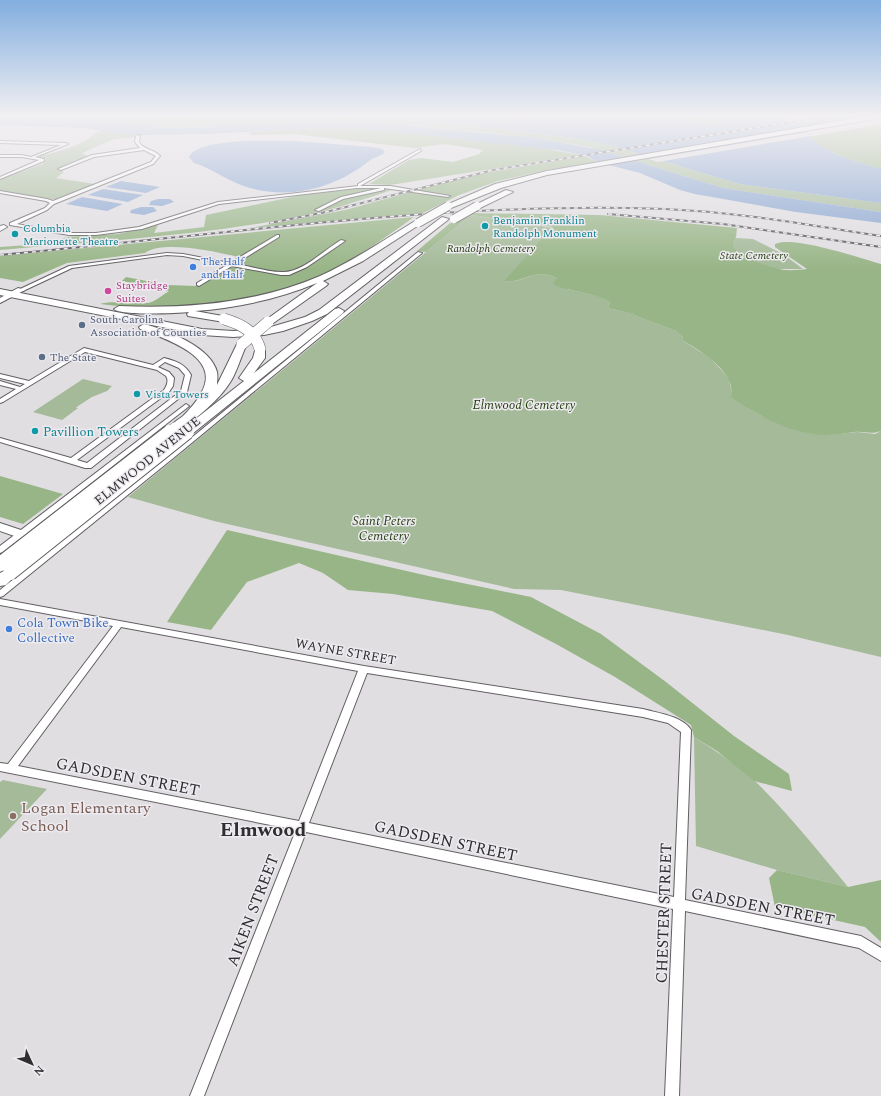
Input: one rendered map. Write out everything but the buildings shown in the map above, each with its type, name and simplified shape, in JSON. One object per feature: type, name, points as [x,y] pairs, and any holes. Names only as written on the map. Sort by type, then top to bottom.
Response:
[{"type":"highway","points":[[188,411],[211,398],[224,382],[242,344],[268,322],[374,250],[448,206],[477,193],[512,181],[580,167]]},
{"type":"highway","points":[[0,292],[110,315],[217,334],[257,333],[285,328],[308,320],[323,312],[466,207],[498,192],[525,184],[616,167]]},
{"type":"highway","points":[[3,572],[181,429],[218,406],[450,219],[500,195],[533,185],[605,169]]},
{"type":"highway","points":[[90,305],[132,310],[167,309],[198,307],[248,300],[311,283],[374,250]]},
{"type":"highway","points":[[0,286],[116,312],[134,314],[192,314],[224,319],[244,327],[259,341],[259,358],[250,374],[218,406]]},
{"type":"highway","points":[[110,315],[136,324],[193,349],[208,362],[213,373],[211,386],[206,395],[188,411],[181,429]]},
{"type":"street","points":[[0,178],[26,167]]},
{"type":"street","points":[[60,169],[65,167]]},
{"type":"street","points":[[2,228],[46,208],[53,203],[142,167]]},
{"type":"street","points":[[357,187],[391,167]]},
{"type":"street","points":[[12,224],[69,234],[96,234],[140,228],[218,203],[357,187],[390,187],[448,196]]},
{"type":"street","points":[[317,210],[327,204],[348,196],[390,187]]},
{"type":"street","points":[[0,192],[47,200],[53,203]]},
{"type":"street","points":[[199,284],[277,236]]},
{"type":"street","points":[[0,301],[72,267],[175,254],[281,274],[293,272],[343,240]]},
{"type":"street","name":"ELMWOOD AVENUE","points":[[0,594],[175,454],[420,253]]},
{"type":"street","points":[[1,401],[84,350],[165,371],[171,378],[172,384],[167,391],[72,461]]},
{"type":"street","points":[[0,440],[88,466],[184,392],[188,376],[185,369],[164,360],[154,367]]},
{"type":"street","points":[[0,376],[30,383]]},
{"type":"street","points":[[0,383],[21,389]]},
{"type":"street","name":"ELMWOOD AVENUE","points":[[0,550],[24,535],[188,411]]},
{"type":"street","points":[[0,527],[24,535]]},
{"type":"street","name":"WAYNE STREET","points":[[0,602],[364,669],[643,713],[671,720],[686,730]]},
{"type":"street","points":[[5,768],[119,624]]},
{"type":"street","name":"AIKEN STREET","points":[[197,1096],[364,669]]},
{"type":"street","name":"CHESTER STREET","points":[[672,1096],[686,730]]},
{"type":"street","name":"GADSDEN STREET","points":[[5,768],[302,826],[680,906],[861,942],[881,955]]},
{"type":"green space","points":[[34,167],[63,167],[58,170],[64,172],[56,178],[95,184],[58,200],[0,191],[0,179]]},
{"type":"green space","points":[[397,167],[503,167],[390,185],[369,184]]},
{"type":"green space","points":[[519,167],[565,167],[498,181],[459,195],[423,213],[250,228],[345,210],[473,175]]},
{"type":"green space","points":[[655,167],[684,167],[740,184],[881,203],[881,212],[723,188]]},
{"type":"green space","points":[[372,187],[392,190],[324,211],[264,223],[151,237],[0,250],[0,247],[55,243],[66,237],[118,234],[158,225],[154,233],[204,227],[206,215],[301,195]]},
{"type":"green space","points":[[467,213],[600,215],[737,228],[736,237],[733,243],[734,248],[747,258],[773,268],[782,270],[807,269],[775,247],[775,244],[784,242],[796,242],[826,248],[881,264],[881,431],[873,433],[854,432],[827,435],[814,434],[788,428],[765,418],[731,397],[731,388],[723,371],[707,356],[682,340],[683,337],[676,331],[634,314],[608,308],[610,302],[607,300],[556,286],[553,283],[557,278],[548,275],[541,274],[518,280],[504,281],[553,227],[471,215],[426,252],[417,251],[449,224]]},
{"type":"green space","name":"Elmwood Cemetery","points":[[471,215],[554,228],[505,281],[518,280],[541,274],[548,275],[557,278],[556,281],[567,289],[606,298],[610,302],[608,308],[635,314],[636,316],[676,331],[683,337],[682,340],[710,358],[725,374],[729,380],[732,393],[748,408],[762,416],[828,435],[857,432],[875,434],[881,431],[881,657],[788,635],[561,590],[514,589],[214,521],[128,497]]},
{"type":"green space","points":[[414,217],[357,256],[321,276],[297,286],[242,300],[183,307],[154,308],[100,304],[109,302],[149,303],[169,291],[122,281],[126,277],[167,285],[197,286],[246,259],[194,248],[165,247],[154,249],[145,253],[67,263],[23,282],[0,278],[0,256]]},
{"type":"green space","name":"State Cemetery","points":[[720,237],[753,239],[783,254],[803,269],[748,269]]},
{"type":"green space","points":[[83,379],[112,386],[107,391],[92,397],[78,406],[76,408],[78,408],[62,420],[33,412]]},
{"type":"green space","points":[[0,476],[63,494],[23,524],[0,517]]},
{"type":"green space","points":[[227,530],[433,577],[531,597],[601,634],[666,682],[734,736],[789,774],[792,791],[754,781],[717,751],[694,737],[691,725],[615,677],[492,611],[393,594],[348,590],[323,573],[299,563],[247,582],[211,630],[167,622]]},
{"type":"green space","points":[[694,737],[719,753],[751,777],[793,821],[848,887],[777,870],[696,846]]},
{"type":"green space","name":"Logan Elementary School","points":[[3,780],[47,789],[0,839],[0,782]]},
{"type":"green space","points":[[777,870],[848,887],[881,880],[881,942],[865,927],[775,907],[769,878]]},
{"type":"water","points":[[204,167],[360,167],[343,178],[328,184],[297,192],[266,191],[250,188]]},
{"type":"water","points":[[617,167],[655,167],[723,188],[881,212],[881,223],[796,212],[695,194],[680,190],[640,173]]},
{"type":"water","points":[[684,167],[875,167],[881,169],[881,203],[740,184]]},
{"type":"water","points":[[121,181],[160,187],[146,193],[106,187]]},
{"type":"water","points":[[103,189],[143,195],[128,202],[88,195]]},
{"type":"water","points":[[82,197],[123,204],[107,211],[66,204]]},
{"type":"water","points":[[158,199],[170,199],[174,202],[162,206],[149,205],[151,201]]},
{"type":"water","points":[[141,207],[153,207],[157,211],[144,215],[130,213],[131,210]]},
{"type":"railway","points":[[270,223],[326,212],[493,170],[511,167]]},
{"type":"railway","points":[[0,255],[415,215],[499,210],[582,208],[665,209],[719,213],[881,236]]},
{"type":"railway","points":[[608,214],[723,224],[881,247]]},
{"type":"place","name":"Benjamin Franklin Randolph Monument","points":[[485,226]]},
{"type":"place","name":"Columbia Marionette Theatre","points":[[15,234]]},
{"type":"place","name":"The Half and Half","points":[[193,267]]},
{"type":"place","name":"Staybridge Suites","points":[[108,291]]},
{"type":"place","name":"South Carolina Association of Counties","points":[[82,325]]},
{"type":"place","name":"The State","points":[[42,357]]},
{"type":"place","name":"Vista Towers","points":[[137,394]]},
{"type":"place","name":"Pavillion Towers","points":[[35,431]]},
{"type":"place","name":"Cola Town Bike Collective","points":[[9,629]]},
{"type":"place","name":"Logan Elementary School","points":[[13,816]]},
{"type":"district","name":"Elmwood","points":[[263,829]]},
{"type":"park label","name":"Randolph Cemetery","points":[[491,248]]},
{"type":"park label","name":"Saint Peters Cemetery","points":[[384,528]]}]
